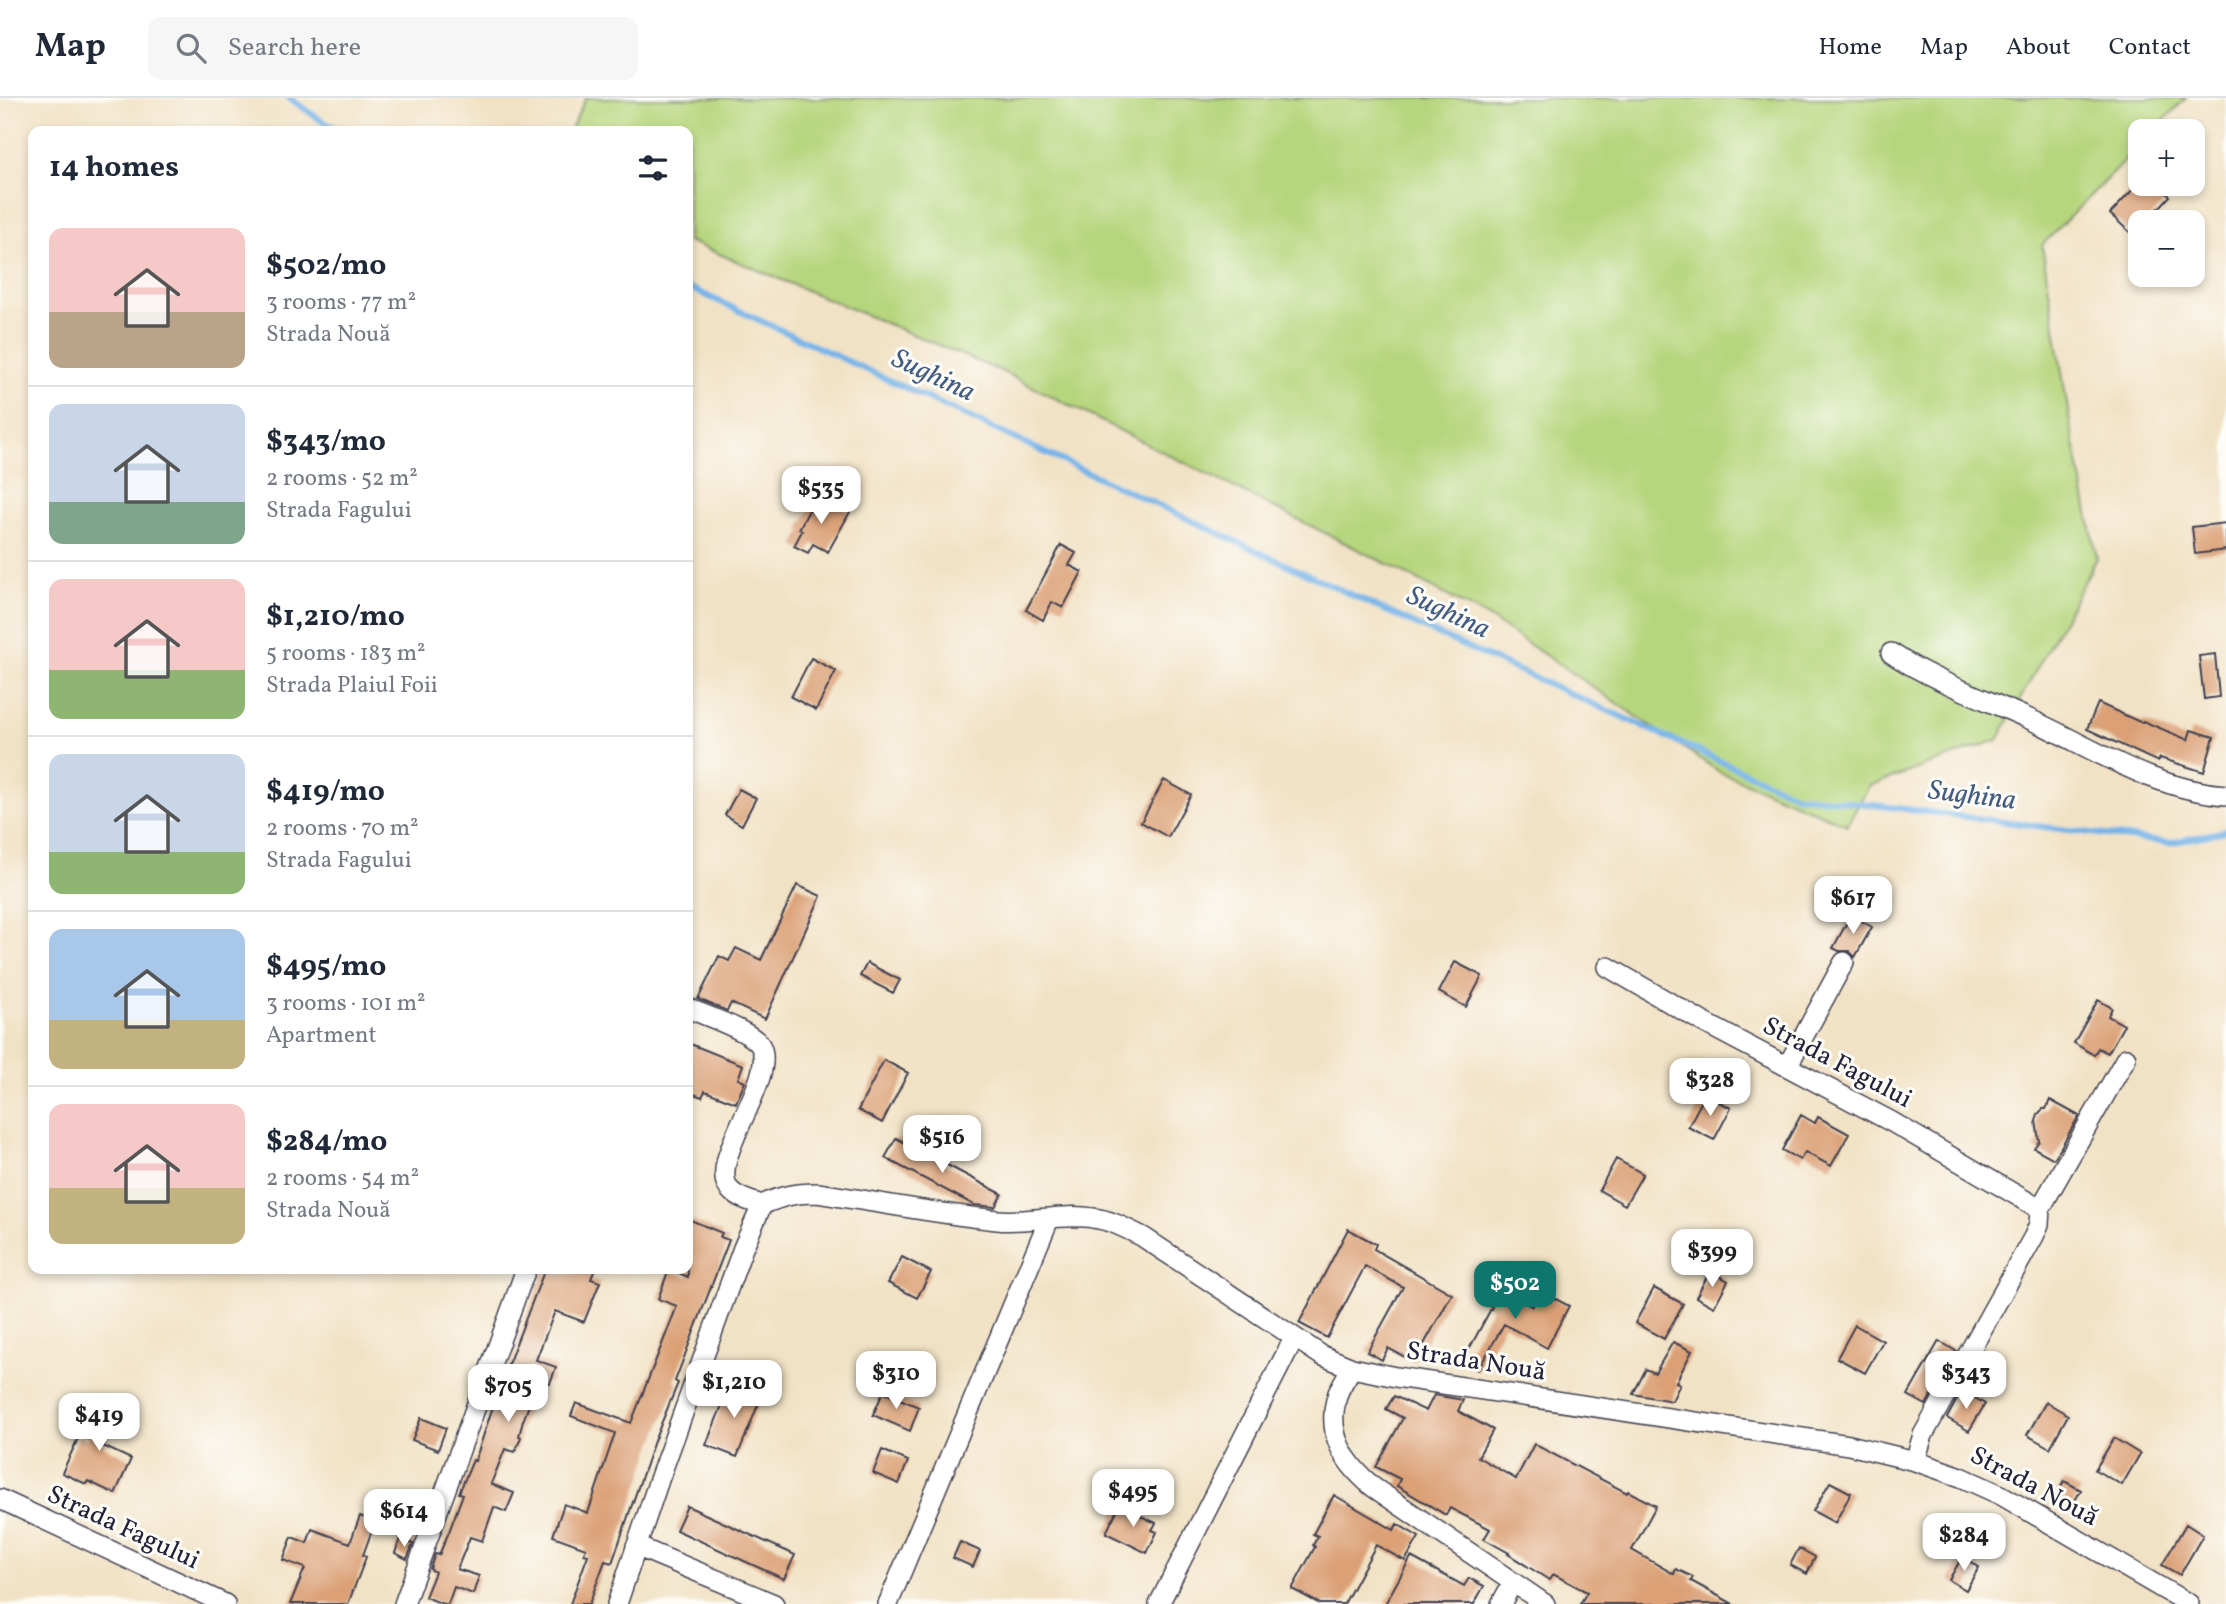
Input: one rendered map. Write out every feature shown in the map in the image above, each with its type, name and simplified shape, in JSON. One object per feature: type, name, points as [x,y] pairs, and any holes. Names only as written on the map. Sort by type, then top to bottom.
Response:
[{"type":"street","points":[[1891,653],[1924,673],[2030,719],[2138,773],[2176,788],[2226,795]]},
{"type":"street","points":[[1788,1065],[1844,962]]},
{"type":"street","name":"Strada Fagului","points":[[1608,967],[1703,1022],[1892,1122],[2040,1209]]},
{"type":"street","points":[[617,1604],[743,1248],[762,1205],[733,1194],[723,1175],[761,1071],[764,1056],[760,1044],[748,1035],[693,1010]]},
{"type":"street","points":[[1915,1461],[1923,1435],[2034,1236],[2039,1224],[2040,1209],[2126,1058]]},
{"type":"street","name":"Strada Nouă","points":[[762,1205],[793,1194],[817,1193],[999,1220],[1094,1218],[1120,1225],[1143,1237],[1294,1338],[1352,1368],[1849,1445],[1915,1461],[2001,1495],[2189,1604]]},
{"type":"street","points":[[888,1604],[1049,1219]]},
{"type":"street","points":[[404,1604],[524,1274]]},
{"type":"street","points":[[1159,1604],[1294,1338]]},
{"type":"street","points":[[1352,1368],[1338,1391],[1333,1419],[1336,1437],[1344,1457],[1356,1473],[1545,1604]]},
{"type":"street","name":"Strada Fagului","points":[[0,1499],[225,1604]]},
{"type":"street","points":[[636,1546],[774,1604]]},
{"type":"street","points":[[1501,1604],[1513,1582]]},
{"type":"green space","points":[[586,98],[2186,98],[2166,119],[2128,119],[2128,157],[2042,245],[2070,423],[2097,558],[1998,740],[1869,786],[1847,825],[1720,772],[1488,617],[1383,562],[1003,372],[693,243],[693,126],[572,126]]},
{"type":"building","points":[[2128,195],[2170,196],[2157,210],[2128,210],[2128,230],[2110,214]]},
{"type":"building","points":[[826,499],[850,512],[828,552],[813,544],[808,553],[794,546],[802,531],[799,529],[814,501],[823,505]]},
{"type":"building","points":[[2226,523],[2226,550],[2195,554],[2192,527]]},
{"type":"building","points":[[1061,545],[1076,553],[1069,565],[1082,572],[1063,608],[1052,602],[1043,620],[1026,610]]},
{"type":"building","points":[[2215,654],[2219,697],[2204,699],[2199,656]]},
{"type":"building","points":[[811,658],[836,671],[816,710],[791,697]]},
{"type":"building","points":[[2098,703],[2188,740],[2191,730],[2214,737],[2204,772],[2160,758],[2158,762],[2087,729]]},
{"type":"building","points":[[1164,780],[1191,795],[1168,837],[1141,822]]},
{"type":"building","points":[[739,789],[756,798],[742,825],[725,815]]},
{"type":"building","points":[[797,885],[821,896],[765,1019],[731,1003],[727,1011],[698,999],[719,956],[729,961],[736,948],[761,960]]},
{"type":"building","points":[[1851,915],[1872,927],[1855,957],[1849,951],[1833,948]]},
{"type":"building","points":[[1455,962],[1482,976],[1466,1007],[1439,992]]},
{"type":"building","points":[[867,963],[900,980],[893,993],[860,976]]},
{"type":"building","points":[[2098,1000],[2112,1008],[2108,1016],[2124,1025],[2108,1053],[2098,1048],[2094,1055],[2074,1043]]},
{"type":"building","points":[[693,1045],[743,1065],[738,1079],[745,1082],[736,1103],[705,1091],[702,1097],[693,1094]]},
{"type":"building","points":[[884,1060],[908,1073],[882,1123],[858,1110]]},
{"type":"building","points":[[1705,1095],[1731,1108],[1714,1140],[1688,1127]]},
{"type":"building","points":[[2050,1100],[2079,1116],[2054,1159],[2034,1148],[2039,1141],[2036,1121],[2038,1114],[2046,1109]]},
{"type":"building","points":[[1801,1115],[1815,1123],[1818,1117],[1849,1134],[1831,1166],[1805,1152],[1800,1160],[1782,1150]]},
{"type":"building","points":[[896,1138],[1002,1194],[995,1207],[974,1205],[885,1158]]},
{"type":"building","points":[[1616,1159],[1643,1174],[1625,1205],[1599,1190]]},
{"type":"building","points":[[693,1221],[722,1233],[720,1237],[729,1240],[675,1381],[678,1383],[654,1441],[612,1563],[605,1561],[589,1604],[570,1604],[588,1555],[584,1554],[586,1548],[553,1536],[564,1504],[588,1513],[615,1433],[571,1416],[576,1403],[631,1423],[677,1306],[658,1299],[667,1274],[688,1277],[688,1274],[693,1274]]},
{"type":"building","points":[[1348,1229],[1376,1244],[1374,1249],[1452,1294],[1414,1362],[1388,1348],[1382,1360],[1367,1352],[1403,1287],[1365,1266],[1327,1338],[1299,1323]]},
{"type":"building","points":[[902,1257],[931,1272],[917,1298],[888,1283]]},
{"type":"building","points":[[1710,1271],[1728,1281],[1714,1307],[1696,1297]]},
{"type":"building","points":[[543,1274],[593,1274],[591,1279],[600,1282],[584,1322],[555,1311],[536,1360],[556,1367],[550,1383],[539,1379],[515,1452],[505,1449],[491,1484],[514,1493],[506,1512],[494,1507],[482,1541],[470,1537],[457,1569],[479,1576],[473,1594],[454,1587],[448,1604],[443,1604],[425,1597],[435,1572],[430,1569],[435,1554],[439,1555],[449,1532],[463,1494],[459,1493],[473,1460],[475,1461],[500,1385]]},
{"type":"building","points":[[1488,1282],[1532,1307],[1541,1291],[1569,1306],[1547,1348],[1504,1324],[1478,1370],[1462,1362],[1492,1307],[1478,1300]]},
{"type":"building","points":[[1654,1288],[1683,1304],[1664,1339],[1635,1323]]},
{"type":"building","points":[[1855,1325],[1883,1341],[1865,1373],[1837,1358]]},
{"type":"building","points":[[1939,1341],[1956,1351],[1926,1405],[1908,1395]]},
{"type":"building","points":[[1673,1342],[1692,1351],[1676,1382],[1680,1384],[1672,1401],[1633,1394],[1646,1369],[1655,1373]]},
{"type":"building","points":[[731,1383],[762,1395],[737,1457],[706,1445]]},
{"type":"building","points":[[1962,1390],[1985,1404],[1969,1431],[1947,1418]]},
{"type":"building","points":[[883,1392],[919,1407],[910,1431],[873,1415]]},
{"type":"building","points":[[1434,1395],[1463,1400],[1458,1411],[1493,1430],[1478,1457],[1516,1479],[1534,1444],[1656,1506],[1632,1550],[1674,1574],[1676,1569],[1693,1577],[1691,1581],[1733,1604],[1580,1604],[1587,1592],[1553,1574],[1549,1580],[1484,1539],[1490,1529],[1450,1508],[1446,1515],[1397,1486],[1400,1479],[1376,1467],[1403,1418],[1386,1409],[1394,1396],[1426,1411]]},
{"type":"building","points":[[106,1396],[123,1403],[103,1446],[131,1459],[115,1494],[88,1481],[86,1484],[62,1473],[79,1436],[87,1439]]},
{"type":"building","points":[[2046,1402],[2068,1415],[2050,1448],[2027,1435]]},
{"type":"building","points":[[421,1418],[446,1428],[438,1450],[412,1440]]},
{"type":"building","points":[[2114,1438],[2140,1454],[2122,1485],[2095,1470]]},
{"type":"building","points":[[882,1450],[908,1461],[899,1484],[873,1473]]},
{"type":"building","points":[[2064,1481],[2081,1490],[2069,1511],[2052,1502]]},
{"type":"building","points":[[1830,1482],[1851,1493],[1835,1523],[1813,1511]]},
{"type":"building","points":[[1334,1495],[1394,1530],[1397,1524],[1419,1537],[1405,1561],[1376,1545],[1344,1604],[1320,1604],[1292,1589],[1315,1547],[1313,1545],[1318,1536],[1313,1534]]},
{"type":"building","points":[[396,1498],[420,1508],[409,1536],[385,1526]]},
{"type":"building","points":[[687,1506],[795,1555],[784,1579],[676,1530]]},
{"type":"building","points":[[1119,1506],[1156,1523],[1152,1530],[1157,1532],[1147,1553],[1106,1533]]},
{"type":"building","points":[[360,1516],[375,1522],[363,1555],[366,1557],[348,1604],[290,1604],[305,1568],[283,1560],[292,1537],[307,1543],[312,1529],[350,1543]]},
{"type":"building","points":[[2186,1524],[2203,1535],[2180,1575],[2162,1565]]},
{"type":"building","points":[[400,1539],[413,1544],[407,1559],[395,1553]]},
{"type":"building","points":[[960,1542],[980,1551],[973,1567],[953,1558]]},
{"type":"building","points":[[1799,1548],[1815,1557],[1807,1574],[1790,1565]]},
{"type":"building","points":[[1411,1557],[1464,1586],[1469,1578],[1484,1586],[1474,1604],[1385,1604]]},
{"type":"building","points":[[1962,1557],[1979,1567],[1966,1590],[1949,1580]]},
{"type":"waterway","name":"Sughina","points":[[289,98],[332,126]]},
{"type":"waterway","name":"Sughina","points":[[693,289],[1410,622],[1796,795],[2169,843],[2226,831]]}]
